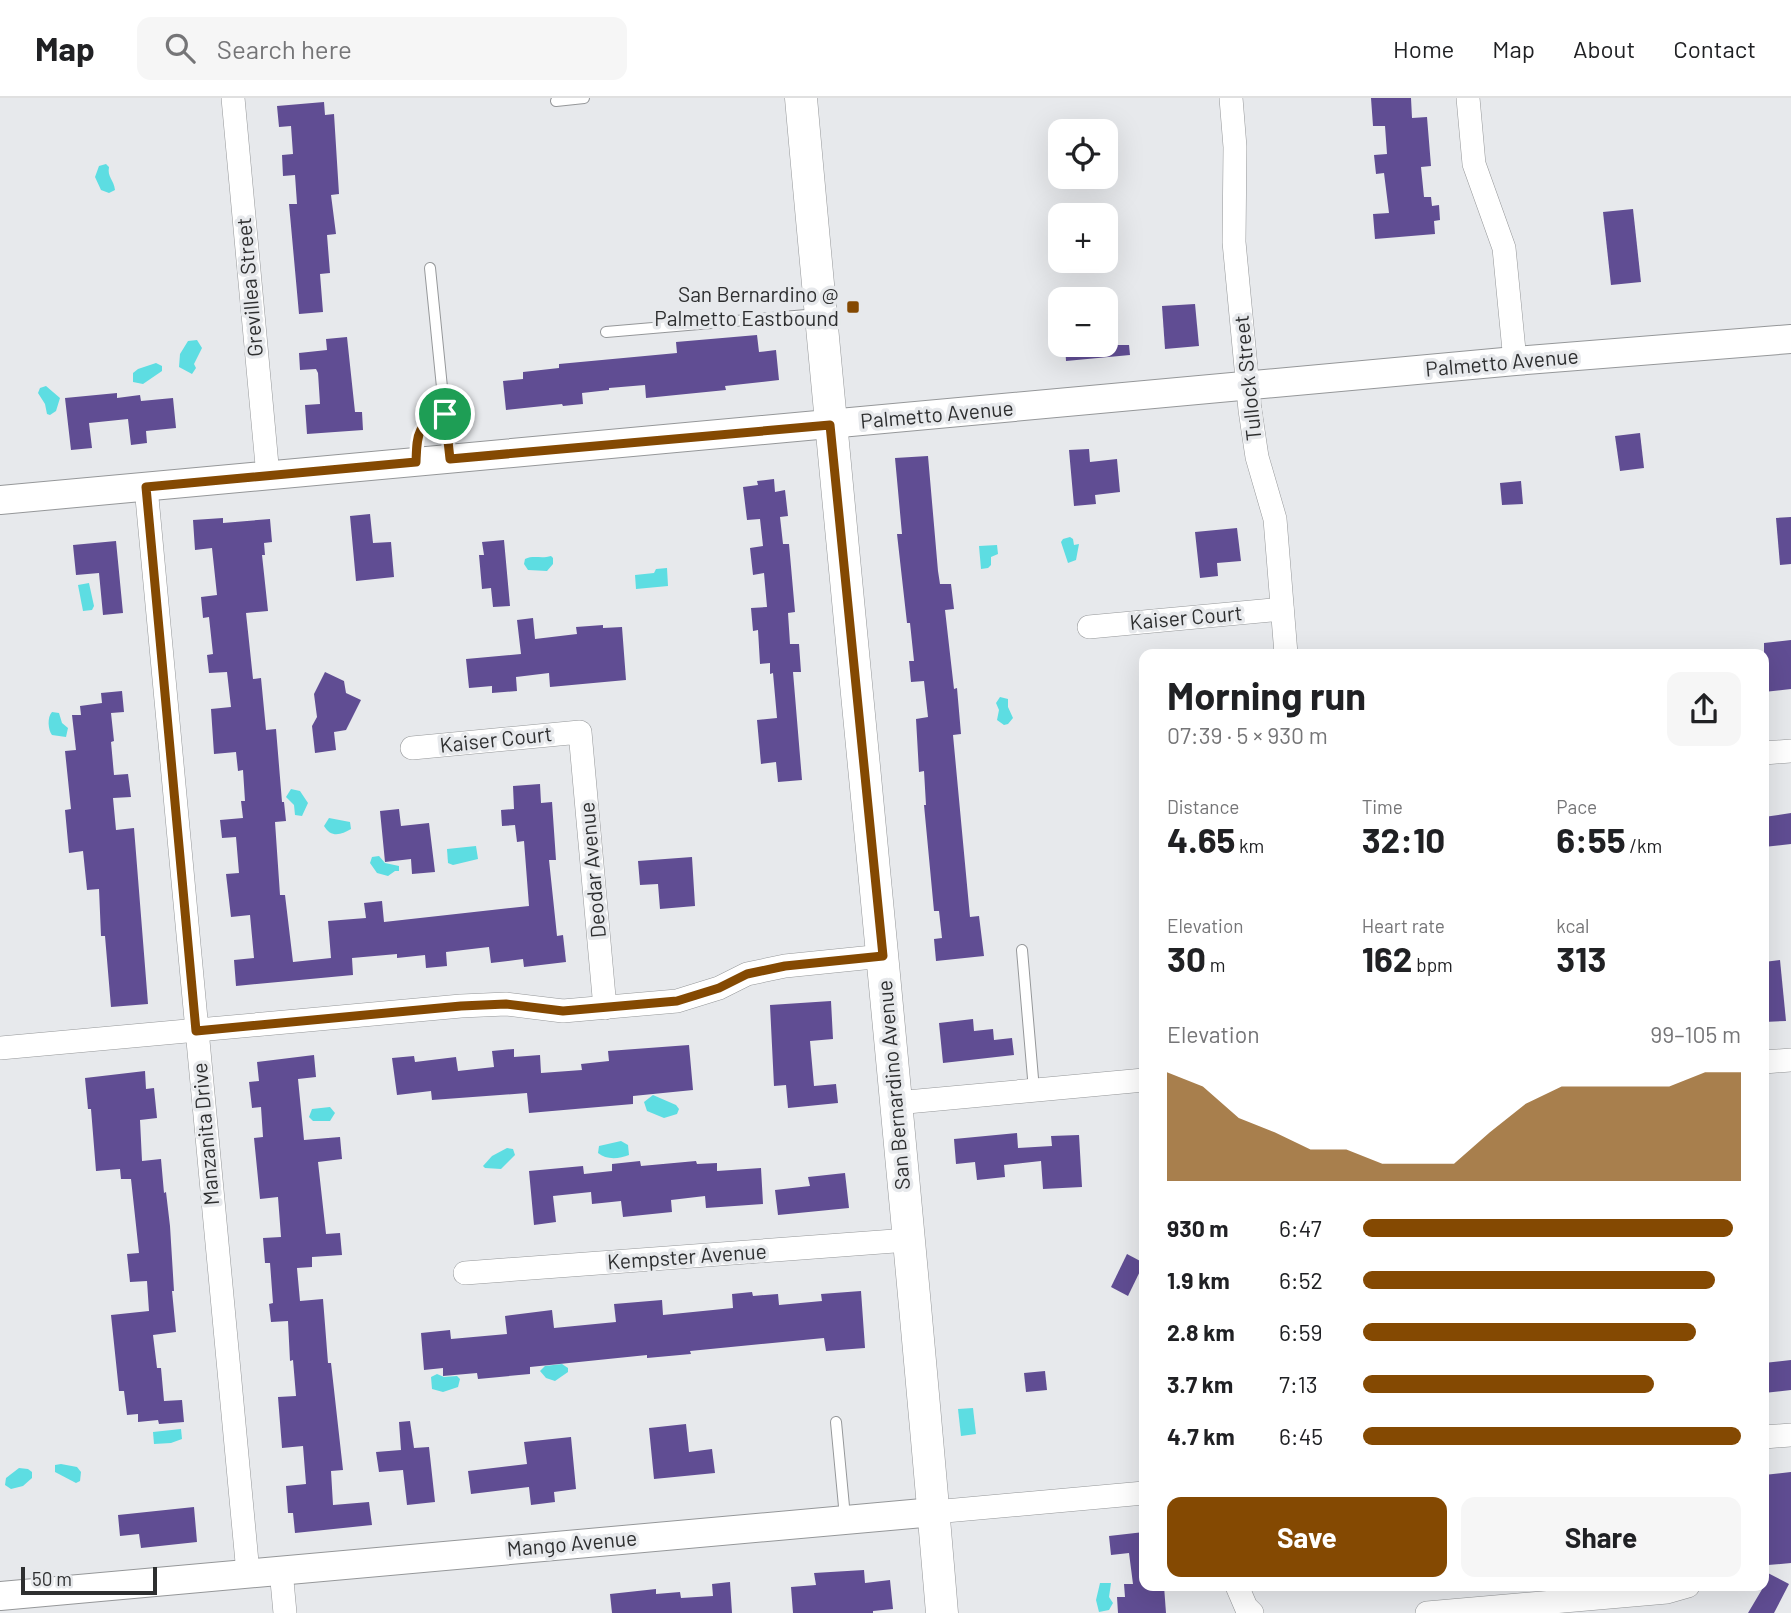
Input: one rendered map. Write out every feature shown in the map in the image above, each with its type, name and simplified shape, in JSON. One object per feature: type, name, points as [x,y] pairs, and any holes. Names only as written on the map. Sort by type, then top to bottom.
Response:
[{"type":"main road","name":"San Bernardino Avenue","points":[[802,98],[830,425],[883,956],[942,1613]]},
{"type":"street","name":"Grevillea Street","points":[[233,98],[268,476]]},
{"type":"street","name":"Tullock Street","points":[[1231,98],[1235,146],[1234,242],[1248,386],[1257,457],[1275,519],[1286,649]]},
{"type":"street","points":[[1468,98],[1474,164],[1504,248],[1515,362]]},
{"type":"street","name":"Palmetto Avenue","points":[[0,500],[1791,339]]},
{"type":"street","name":"Manzanita Drive","points":[[146,487],[248,1573]]},
{"type":"street","name":"Kaiser Court","points":[[1089,626],[1282,609]]},
{"type":"street","name":"Kaiser Court","points":[[412,748],[580,732]]},
{"type":"street","name":"Deodar Avenue","points":[[580,732],[606,1008]]},
{"type":"street","points":[[1769,753],[1791,751]]},
{"type":"street","points":[[0,1048],[461,1006],[506,1004],[563,1011],[677,1001],[719,988],[747,974],[785,966],[883,956]]},
{"type":"street","points":[[1769,1062],[1791,1060]]},
{"type":"street","points":[[896,1103],[1139,1080]]},
{"type":"street","name":"Kempster Avenue","points":[[465,1273],[908,1240]]},
{"type":"street","points":[[1769,1437],[1791,1435]]},
{"type":"street","name":"Mango Avenue","points":[[0,1596],[1139,1493]]},
{"type":"street","points":[[281,1570],[285,1613]]},
{"type":"street","points":[[1239,1591],[1246,1608],[1252,1613]]},
{"type":"street","points":[[1427,1613],[1670,1591]]},
{"type":"lane","points":[[556,101],[584,98]]},
{"type":"lane","points":[[430,268],[450,459]]},
{"type":"lane","points":[[606,332],[820,314]]},
{"type":"lane","points":[[416,462],[417,437],[420,430],[433,418],[445,414]]},
{"type":"lane","points":[[1022,950],[1034,1090]]},
{"type":"lane","points":[[836,1422],[846,1520]]},
{"type":"water","points":[[106,164],[115,190],[109,193],[101,190],[95,177],[99,166]]},
{"type":"water","points":[[197,340],[202,348],[192,374],[179,367],[180,354],[188,341]]},
{"type":"water","points":[[156,363],[162,366],[162,371],[143,384],[133,382],[133,373]]},
{"type":"water","points":[[46,386],[60,398],[56,411],[50,415],[47,414],[45,404],[38,393],[40,388]]},
{"type":"water","points":[[1070,537],[1074,545],[1079,544],[1076,560],[1068,563],[1061,542]]},
{"type":"water","points":[[997,545],[998,554],[991,557],[991,565],[981,569],[979,546]]},
{"type":"water","points":[[551,556],[553,564],[547,571],[528,570],[524,564],[528,558]]},
{"type":"water","points":[[667,568],[668,586],[636,589],[635,575],[654,573],[656,569]]},
{"type":"water","points":[[89,583],[94,606],[92,610],[83,611],[78,585]]},
{"type":"water","points":[[1000,697],[1008,699],[1013,718],[1004,725],[997,720],[999,710],[996,703]]},
{"type":"water","points":[[52,712],[59,713],[62,723],[68,728],[66,737],[52,735],[49,720]]},
{"type":"water","points":[[291,789],[300,791],[308,803],[302,816],[295,815],[294,805],[286,797]]},
{"type":"water","points":[[329,818],[350,822],[351,829],[333,834],[324,826]]},
{"type":"water","points":[[476,846],[478,859],[453,865],[448,863],[447,849]]},
{"type":"water","points":[[379,856],[385,863],[399,866],[399,871],[388,876],[377,873],[370,863],[372,857]]},
{"type":"water","points":[[653,1095],[676,1105],[679,1109],[677,1114],[664,1118],[647,1111],[644,1102]]},
{"type":"water","points":[[330,1107],[335,1113],[330,1121],[313,1121],[309,1117],[312,1109]]},
{"type":"water","points":[[621,1141],[628,1145],[629,1155],[613,1158],[598,1153],[599,1146]]},
{"type":"water","points":[[507,1148],[513,1149],[515,1155],[501,1169],[483,1166],[492,1156]]},
{"type":"water","points":[[562,1364],[568,1368],[568,1372],[555,1381],[546,1378],[540,1371],[545,1366]]},
{"type":"water","points":[[437,1374],[444,1377],[457,1376],[460,1379],[458,1387],[443,1392],[432,1389],[431,1377]]},
{"type":"water","points":[[973,1408],[976,1434],[961,1436],[958,1409]]},
{"type":"water","points":[[181,1429],[182,1439],[154,1444],[153,1432]]},
{"type":"water","points":[[55,1465],[77,1467],[81,1472],[80,1481],[76,1483],[55,1472]]},
{"type":"water","points":[[19,1468],[32,1472],[32,1478],[23,1486],[11,1489],[5,1485],[6,1478]]},
{"type":"water","points":[[1100,1583],[1111,1583],[1109,1597],[1113,1603],[1109,1610],[1099,1612],[1096,1600]]},
{"type":"building","points":[[1371,98],[1411,98],[1412,118],[1427,117],[1431,166],[1421,167],[1424,197],[1431,197],[1432,206],[1439,205],[1440,220],[1434,221],[1435,234],[1375,239],[1373,214],[1389,213],[1384,173],[1376,174],[1374,155],[1387,154],[1385,126],[1373,126]]},
{"type":"building","points":[[324,102],[325,115],[334,114],[339,194],[331,195],[336,234],[327,235],[330,273],[320,274],[323,312],[299,314],[289,204],[297,204],[295,175],[283,176],[282,155],[293,154],[291,126],[279,127],[277,106]]},
{"type":"building","points":[[1633,209],[1641,282],[1611,285],[1603,212]]},
{"type":"building","points":[[1195,304],[1199,346],[1165,349],[1162,306]]},
{"type":"building","points":[[757,335],[759,352],[776,350],[779,380],[725,386],[726,390],[646,398],[645,385],[609,388],[582,393],[583,404],[506,410],[503,381],[523,379],[523,372],[559,368],[559,364],[677,353],[676,342]]},
{"type":"building","points":[[347,337],[355,412],[362,412],[363,430],[307,434],[305,405],[320,404],[318,373],[316,369],[300,370],[299,353],[327,350],[326,339]]},
{"type":"building","points":[[1118,345],[1129,345],[1130,355],[1118,356]]},
{"type":"building","points":[[1066,357],[1109,357],[1066,361]]},
{"type":"building","points":[[117,393],[117,398],[140,395],[141,401],[173,398],[176,428],[146,431],[147,443],[131,445],[128,419],[89,423],[92,448],[71,450],[65,398]]},
{"type":"building","points":[[1640,433],[1644,468],[1620,471],[1615,436]]},
{"type":"building","points":[[1089,449],[1090,462],[1117,459],[1120,492],[1095,495],[1096,504],[1074,506],[1069,450]]},
{"type":"building","points":[[928,456],[940,584],[951,584],[954,609],[945,610],[961,734],[953,735],[970,917],[979,916],[984,956],[936,961],[934,939],[942,938],[939,911],[934,911],[924,805],[924,771],[919,772],[916,719],[928,717],[924,681],[911,682],[909,661],[914,661],[897,534],[902,534],[895,458]]},
{"type":"building","points":[[774,479],[775,492],[785,490],[788,516],[780,517],[783,544],[789,544],[795,612],[788,613],[790,644],[799,644],[801,672],[793,672],[802,780],[778,782],[776,762],[761,764],[757,720],[777,718],[773,673],[770,674],[770,663],[760,664],[758,630],[753,631],[751,608],[767,607],[764,573],[753,575],[750,548],[763,546],[760,519],[747,520],[743,487],[758,485],[757,481]]},
{"type":"building","points":[[1521,481],[1523,504],[1502,505],[1500,483]]},
{"type":"building","points":[[370,514],[373,543],[391,542],[394,577],[356,581],[350,516]]},
{"type":"building","points":[[1791,517],[1791,564],[1780,565],[1776,518]]},
{"type":"building","points":[[223,518],[223,523],[270,519],[272,542],[264,543],[265,555],[262,555],[268,611],[246,613],[253,679],[261,678],[266,730],[276,729],[286,821],[275,822],[280,895],[285,895],[293,962],[331,958],[328,921],[366,918],[364,903],[382,901],[384,922],[529,906],[524,841],[517,842],[515,825],[502,826],[501,810],[514,809],[513,786],[540,784],[541,803],[552,802],[556,860],[549,860],[557,936],[563,935],[566,962],[524,967],[523,959],[491,963],[489,947],[446,952],[447,966],[426,968],[425,955],[397,958],[397,954],[352,958],[353,975],[236,986],[234,960],[254,958],[250,915],[231,917],[226,874],[239,873],[236,837],[222,838],[220,820],[243,818],[243,770],[238,771],[236,752],[214,754],[211,709],[231,707],[227,672],[209,673],[207,655],[213,654],[209,617],[203,618],[201,597],[217,595],[212,548],[195,550],[193,520]]},
{"type":"building","points":[[1237,528],[1241,561],[1217,563],[1218,576],[1200,578],[1195,532]]},
{"type":"building","points":[[504,540],[510,606],[493,607],[491,588],[482,589],[479,555],[484,555],[482,542]]},
{"type":"building","points":[[116,541],[123,613],[103,615],[99,573],[76,575],[73,545]]},
{"type":"building","points":[[533,618],[535,639],[577,634],[576,627],[622,627],[626,680],[550,687],[549,673],[516,677],[517,691],[492,693],[492,686],[469,688],[466,659],[521,654],[517,620]]},
{"type":"building","points":[[1791,640],[1791,689],[1769,691],[1769,649],[1764,649],[1764,643]]},
{"type":"building","points":[[325,672],[344,681],[346,693],[361,700],[346,730],[334,732],[336,750],[315,753],[312,726],[317,717],[314,694]]},
{"type":"building","points":[[122,691],[124,712],[111,713],[114,741],[111,742],[114,775],[128,774],[131,797],[113,798],[116,830],[134,828],[148,1004],[111,1007],[105,936],[101,936],[99,889],[87,890],[83,851],[69,853],[65,810],[71,809],[65,751],[76,750],[72,715],[81,715],[80,706],[102,703],[101,693]]},
{"type":"building","points":[[399,809],[401,826],[429,823],[435,872],[412,874],[411,859],[385,862],[380,811]]},
{"type":"building","points":[[1791,813],[1791,844],[1769,846],[1769,816]]},
{"type":"building","points":[[692,857],[695,906],[660,909],[658,884],[640,885],[638,861]]},
{"type":"building","points":[[1780,960],[1786,1021],[1769,1022],[1769,961]]},
{"type":"building","points":[[831,1001],[833,1039],[810,1041],[814,1086],[836,1084],[838,1103],[788,1108],[786,1085],[774,1086],[770,1005]]},
{"type":"building","points":[[973,1019],[974,1031],[993,1029],[994,1040],[1012,1038],[1014,1055],[943,1063],[939,1023]]},
{"type":"building","points":[[689,1045],[693,1090],[633,1096],[633,1104],[529,1113],[527,1093],[432,1100],[431,1091],[397,1095],[392,1058],[414,1056],[415,1062],[456,1057],[458,1071],[494,1067],[492,1051],[514,1049],[514,1057],[540,1055],[541,1073],[582,1070],[581,1064],[609,1061],[608,1051]]},
{"type":"building","points":[[314,1055],[316,1077],[298,1079],[304,1140],[340,1137],[342,1159],[318,1162],[326,1234],[340,1233],[342,1255],[312,1257],[312,1267],[297,1268],[300,1301],[323,1299],[328,1363],[331,1363],[343,1470],[331,1471],[333,1505],[369,1502],[372,1525],[295,1533],[293,1513],[288,1513],[286,1486],[306,1484],[303,1446],[282,1448],[278,1397],[296,1396],[293,1360],[290,1361],[288,1321],[271,1322],[269,1304],[273,1303],[270,1263],[265,1263],[263,1238],[281,1237],[278,1197],[260,1199],[254,1138],[263,1137],[261,1107],[252,1108],[249,1082],[259,1081],[257,1062]]},
{"type":"building","points":[[145,1071],[146,1089],[154,1088],[157,1118],[140,1120],[142,1161],[161,1159],[170,1226],[176,1332],[153,1335],[157,1368],[161,1368],[164,1401],[182,1400],[184,1422],[159,1424],[158,1420],[138,1422],[138,1414],[127,1415],[124,1391],[119,1391],[111,1315],[149,1311],[147,1281],[130,1282],[127,1254],[139,1253],[131,1179],[121,1179],[120,1169],[96,1171],[91,1109],[88,1109],[85,1078]]},
{"type":"building","points":[[1017,1133],[1018,1148],[1052,1146],[1051,1136],[1079,1135],[1082,1187],[1043,1189],[1041,1161],[1004,1165],[1005,1177],[977,1180],[975,1162],[956,1164],[954,1139]]},
{"type":"building","points":[[640,1161],[641,1166],[696,1161],[697,1164],[717,1163],[717,1171],[761,1168],[763,1204],[706,1208],[705,1196],[671,1200],[672,1212],[623,1217],[621,1201],[592,1204],[591,1192],[553,1196],[556,1222],[534,1225],[529,1171],[583,1166],[584,1174],[612,1171],[612,1164]]},
{"type":"building","points":[[845,1173],[849,1208],[778,1215],[775,1190],[810,1186],[808,1177]]},
{"type":"building","points":[[1127,1254],[1139,1260],[1139,1273],[1128,1296],[1111,1287]]},
{"type":"building","points":[[861,1291],[865,1348],[826,1351],[824,1338],[690,1351],[691,1354],[647,1358],[647,1355],[530,1367],[530,1374],[478,1379],[477,1373],[443,1376],[443,1368],[424,1370],[421,1333],[450,1330],[451,1339],[507,1334],[505,1316],[552,1310],[554,1328],[616,1322],[614,1304],[662,1300],[663,1315],[733,1308],[732,1294],[778,1294],[779,1305],[822,1301],[821,1294]]},
{"type":"building","points":[[1791,1360],[1791,1390],[1769,1392],[1769,1362]]},
{"type":"building","points":[[1045,1371],[1047,1390],[1026,1392],[1024,1373]]},
{"type":"building","points":[[410,1421],[414,1448],[429,1447],[435,1502],[407,1505],[403,1470],[379,1472],[376,1452],[401,1450],[399,1422]]},
{"type":"building","points":[[686,1424],[689,1452],[712,1449],[715,1473],[654,1479],[649,1428]]},
{"type":"building","points":[[571,1437],[576,1489],[554,1492],[555,1502],[531,1505],[529,1487],[471,1494],[468,1471],[527,1464],[524,1442]]},
{"type":"building","points":[[1791,1472],[1791,1563],[1769,1565],[1769,1474]]},
{"type":"building","points":[[194,1507],[197,1542],[141,1548],[139,1534],[120,1536],[118,1515]]},
{"type":"building","points":[[1139,1533],[1139,1591],[1164,1591],[1166,1613],[1118,1613],[1117,1597],[1125,1597],[1124,1584],[1133,1584],[1129,1553],[1111,1555],[1109,1536]]},
{"type":"building","points":[[864,1570],[865,1583],[890,1580],[893,1609],[873,1613],[793,1613],[791,1587],[816,1585],[814,1573]]},
{"type":"building","points":[[1769,1574],[1789,1584],[1774,1613],[1748,1613],[1761,1591],[1769,1591]]},
{"type":"building","points":[[730,1582],[732,1613],[612,1613],[610,1594],[656,1589],[656,1594],[680,1592],[681,1598],[713,1596],[712,1584]]},
{"type":"place","name":"San Bernardino @ Palmetto Eastbound","points":[[853,307]]},
{"type":"route","points":[[445,414],[450,459],[830,425],[883,956],[785,966],[747,974],[719,988],[677,1001],[563,1011],[506,1004],[461,1006],[196,1031],[146,487],[416,462],[417,437],[420,430],[433,418],[445,414]]}]
